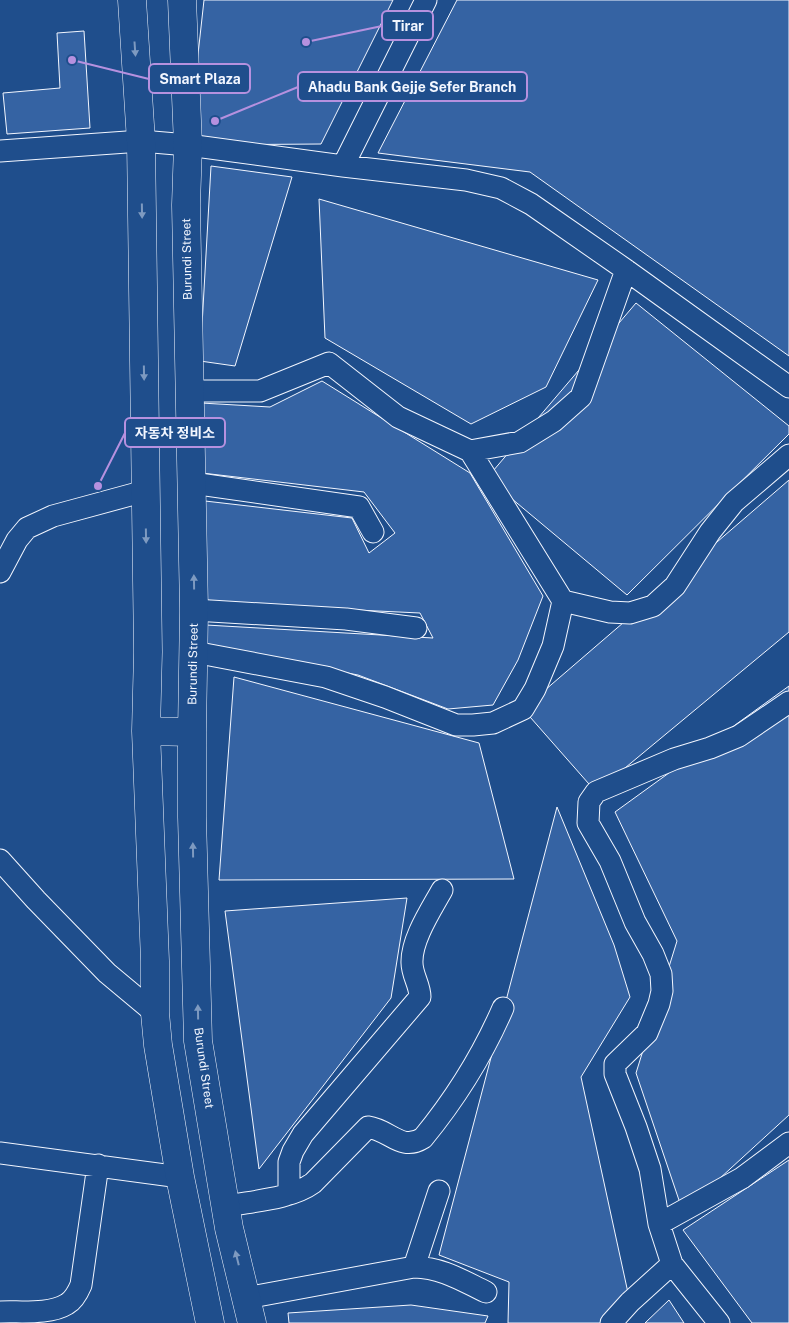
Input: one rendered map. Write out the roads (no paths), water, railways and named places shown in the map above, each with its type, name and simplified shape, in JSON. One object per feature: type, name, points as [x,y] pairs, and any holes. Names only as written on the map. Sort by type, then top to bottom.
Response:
[{"type":"main road","points":[[132,0],[141,141],[148,652],[146,731],[155,951],[155,1013],[158,1045],[180,1177],[210,1323]]},
{"type":"main road","name":"Burundi Street","points":[[182,0],[188,145],[186,205],[194,610],[192,732],[198,1041],[227,1206],[229,1228],[249,1310]]},
{"type":"main road","points":[[146,731],[192,732]]},
{"type":"main road","points":[[158,1045],[198,1041]]},
{"type":"street","points":[[343,166],[426,0]]},
{"type":"street","points":[[0,151],[141,141],[188,145],[466,180],[501,188],[530,204],[626,270],[789,387]]},
{"type":"street","points":[[470,451],[520,442],[554,421],[581,397],[626,270]]},
{"type":"street","points":[[189,391],[260,391],[329,363],[398,417],[470,451],[563,601],[553,646],[535,689],[523,709],[493,724],[456,725],[385,697],[326,677],[194,652]]},
{"type":"street","points":[[563,601],[610,612],[630,613],[654,606],[675,586],[710,532],[734,502],[789,455]]},
{"type":"street","points":[[192,484],[359,507],[373,532]]},
{"type":"street","points":[[0,572],[17,540],[28,528],[53,516],[145,491]]},
{"type":"street","points":[[194,610],[346,619],[416,628]]},
{"type":"street","points":[[719,1323],[672,1264],[659,1224],[650,1169],[615,1074],[615,1064],[647,1033],[659,1004],[662,991],[662,974],[635,922],[610,861],[588,823],[589,802],[596,792],[674,759],[710,748],[739,736],[789,702]]},
{"type":"street","points":[[0,860],[107,973],[155,1013]]},
{"type":"street","points":[[289,1194],[290,1162],[293,1150],[303,1134],[420,997],[420,991],[413,972],[412,952],[425,920],[442,890]]},
{"type":"street","points":[[227,1206],[306,1189],[368,1127],[406,1143],[414,1143],[423,1138],[465,1079],[487,1042],[503,1008]]},
{"type":"street","points":[[659,1224],[742,1178],[789,1143]]},
{"type":"street","points":[[0,1153],[180,1177]]},
{"type":"street","points":[[0,1312],[41,1311],[58,1308],[68,1303],[76,1294],[81,1285],[98,1165]]},
{"type":"street","points":[[414,1267],[439,1191]]},
{"type":"street","points":[[611,1323],[630,1302],[672,1264]]},
{"type":"street","points":[[249,1310],[414,1267],[444,1271],[486,1292]]},
{"type":"place","name":"Tirar","points":[[306,42]]},
{"type":"place","name":"Smart Plaza","points":[[72,60]]},
{"type":"place","name":"Ahadu Bank Gejje Sefer Branch","points":[[215,121]]},
{"type":"place","name":"자동차 정비소","points":[[98,486]]}]
